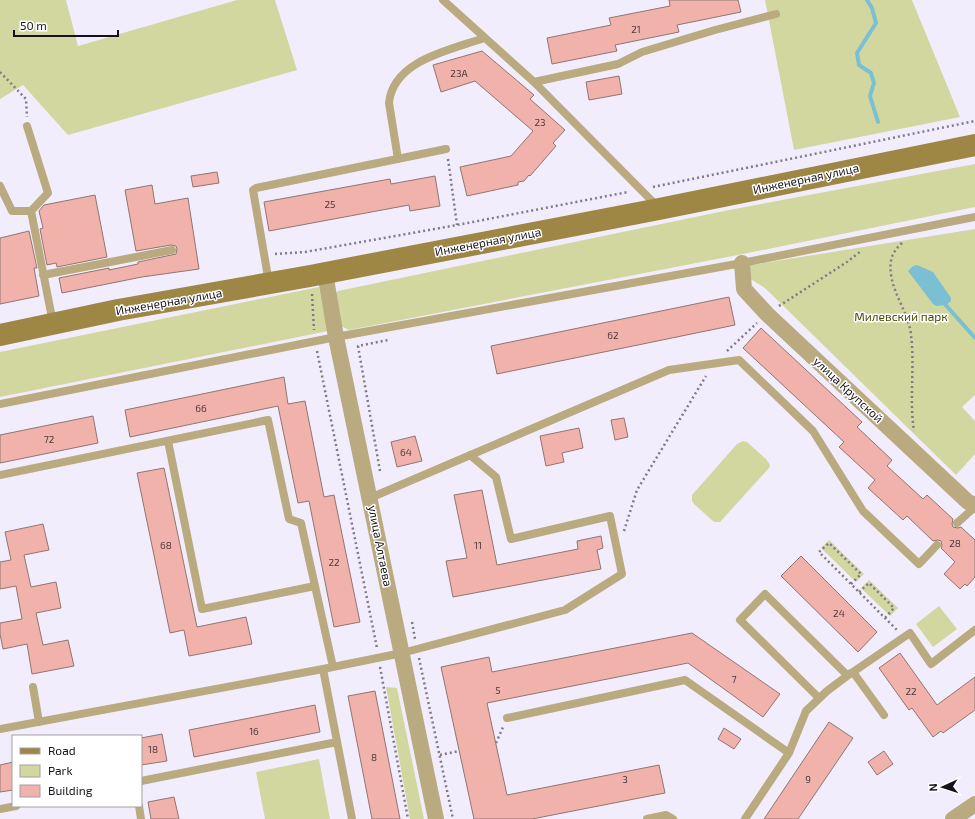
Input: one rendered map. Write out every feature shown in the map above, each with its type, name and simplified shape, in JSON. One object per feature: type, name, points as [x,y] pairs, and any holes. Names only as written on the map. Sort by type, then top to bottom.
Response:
[{"type":"main road","name":"Инженерная улица","points":[[0,335],[118,310],[318,275],[660,209],[975,145]]},
{"type":"street","name":"улица Крупской","points":[[742,263],[744,289],[767,314],[920,457],[973,503]]},
{"type":"street","name":"улица Алтаева","points":[[318,275],[336,337],[436,819]]},
{"type":"street","points":[[953,819],[975,804]]},
{"type":"lane","points":[[442,0],[534,82],[660,209]]},
{"type":"lane","points":[[534,82],[618,64],[642,52],[715,30],[776,14]]},
{"type":"lane","points":[[398,159],[389,103],[392,87],[405,72],[422,60],[484,38]]},
{"type":"lane","points":[[0,186],[12,211],[31,211],[48,192],[27,126]]},
{"type":"lane","points":[[269,283],[253,190],[256,188],[446,149]]},
{"type":"lane","points":[[31,211],[53,324]]},
{"type":"lane","points":[[0,404],[336,337],[742,263],[975,217]]},
{"type":"lane","points":[[43,275],[172,250]]},
{"type":"lane","points":[[370,498],[669,370],[739,360],[813,431],[862,511],[919,564],[937,545]]},
{"type":"lane","points":[[0,475],[268,420],[289,519],[301,523],[333,667]]},
{"type":"lane","points":[[168,440],[202,609],[315,586]]},
{"type":"lane","points":[[0,729],[402,653],[565,610],[622,574],[610,516],[511,539],[496,477],[470,455]]},
{"type":"lane","points":[[957,523],[973,503]]},
{"type":"lane","points":[[819,698],[740,620],[765,594],[850,674],[884,715]]},
{"type":"lane","points":[[744,819],[789,753],[806,711],[819,698],[850,674],[910,633],[931,664],[975,630]]},
{"type":"lane","points":[[323,669],[352,819]]},
{"type":"lane","points":[[507,718],[685,680],[789,753]]},
{"type":"lane","points":[[33,687],[39,722]]},
{"type":"lane","points":[[142,781],[338,742]]},
{"type":"lane","points":[[0,809],[12,807]]},
{"type":"lane","points":[[139,807],[141,819]]},
{"type":"lane","points":[[647,819],[666,815],[673,819]]},
{"type":"path","points":[[0,72],[26,98],[27,126]]},
{"type":"path","points":[[264,256],[306,252],[457,225],[975,121]]},
{"type":"path","points":[[446,149],[457,225]]},
{"type":"path","points":[[906,239],[895,249],[892,256],[891,274],[911,334],[913,370],[912,420],[920,457]]},
{"type":"path","points":[[618,553],[637,490],[714,363],[767,314],[847,262],[864,249]]},
{"type":"path","points":[[318,275],[315,342],[379,658],[408,819]]},
{"type":"path","points":[[851,584],[860,574],[829,543],[819,552],[851,584],[898,631],[892,636]]},
{"type":"path","points":[[859,592],[869,583],[894,608],[885,618]]},
{"type":"path","points":[[496,743],[507,718]]},
{"type":"path","points":[[440,755],[459,750]]},
{"type":"green space","points":[[0,0],[66,0],[78,46],[237,0],[275,0],[297,70],[68,135],[23,85],[0,99]]},
{"type":"green space","points":[[765,0],[912,0],[960,117],[794,150]]},
{"type":"green space","points":[[975,164],[975,207],[738,255],[349,330],[335,323],[332,297],[338,291],[729,210]]},
{"type":"green space","name":"Милевский парк","points":[[975,229],[975,395],[962,407],[975,421],[975,454],[956,475],[765,288],[733,268]]},
{"type":"green space","points":[[319,287],[328,331],[0,397],[0,352]]},
{"type":"green space","points":[[743,441],[747,442],[766,459],[770,465],[769,468],[720,522],[714,522],[694,504],[692,501],[692,495],[737,444]]},
{"type":"green space","points":[[829,540],[864,574],[856,582],[821,548]]},
{"type":"green space","points":[[869,580],[898,608],[890,616],[861,588]]},
{"type":"green space","points":[[939,606],[957,629],[933,647],[916,624]]},
{"type":"green space","points":[[386,687],[397,688],[424,819],[410,819]]},
{"type":"green space","points":[[319,759],[330,819],[265,819],[256,772]]},
{"type":"water","points":[[917,265],[933,272],[951,298],[951,301],[946,305],[936,306],[933,304],[908,271],[913,266]]},
{"type":"building","points":[[669,0],[738,0],[741,12],[677,25],[679,32],[615,45],[617,51],[552,64],[547,38],[611,25],[609,18],[670,6]]},
{"type":"building","points":[[482,51],[534,95],[530,99],[565,130],[553,143],[556,146],[524,181],[518,182],[518,185],[467,196],[460,167],[511,156],[533,131],[475,81],[441,92],[433,65]]},
{"type":"building","points":[[619,76],[622,94],[589,100],[586,82]]},
{"type":"building","points":[[217,172],[219,183],[193,187],[191,176]]},
{"type":"building","points":[[435,176],[440,206],[410,211],[409,205],[269,231],[264,202],[390,179],[391,184]]},
{"type":"building","points":[[152,185],[155,204],[188,198],[199,269],[142,277],[62,293],[59,278],[109,268],[109,270],[176,254],[176,246],[171,245],[136,251],[125,190]]},
{"type":"building","points":[[95,195],[107,257],[57,267],[56,263],[47,265],[40,229],[43,228],[39,211],[44,205]]},
{"type":"building","points":[[29,231],[37,268],[34,268],[39,296],[0,304],[0,238]]},
{"type":"building","points":[[729,297],[735,325],[497,374],[491,346]]},
{"type":"building","points":[[761,328],[862,422],[857,427],[892,460],[887,466],[923,499],[927,495],[953,519],[953,527],[961,527],[975,540],[975,577],[967,586],[965,584],[960,589],[944,574],[955,562],[941,548],[941,541],[933,541],[907,516],[903,520],[868,488],[875,480],[839,447],[844,442],[743,348]]},
{"type":"building","points":[[284,377],[288,404],[305,401],[324,497],[334,495],[360,622],[334,627],[309,501],[298,503],[278,406],[130,437],[125,410]]},
{"type":"building","points":[[93,416],[98,443],[0,463],[0,435]]},
{"type":"building","points":[[624,418],[628,437],[615,440],[611,420]]},
{"type":"building","points":[[579,428],[583,448],[562,453],[564,462],[546,466],[540,436]]},
{"type":"building","points":[[415,436],[422,461],[397,467],[391,442]]},
{"type":"building","points":[[164,468],[197,627],[246,617],[252,644],[189,656],[184,630],[170,633],[137,473]]},
{"type":"building","points":[[482,490],[497,565],[578,549],[577,541],[601,536],[603,548],[597,550],[601,569],[453,597],[446,561],[467,558],[454,495]]},
{"type":"building","points":[[43,524],[49,550],[24,555],[31,587],[56,582],[61,608],[36,613],[43,645],[68,640],[74,666],[32,674],[27,644],[3,649],[0,634],[0,623],[22,619],[16,586],[0,589],[0,562],[11,560],[5,532]]},
{"type":"building","points":[[801,556],[877,632],[858,652],[781,576]]},
{"type":"building","points":[[692,633],[780,694],[763,717],[688,663],[487,703],[507,795],[659,765],[665,793],[532,819],[474,819],[441,667],[489,657],[492,672]]},
{"type":"building","points":[[900,653],[937,705],[975,677],[975,710],[943,733],[941,731],[933,737],[912,708],[909,710],[879,668]]},
{"type":"building","points":[[375,691],[400,819],[372,819],[348,696]]},
{"type":"building","points":[[315,705],[320,732],[194,757],[189,730]]},
{"type":"building","points":[[829,722],[853,738],[798,819],[764,819]]},
{"type":"building","points":[[724,728],[741,739],[734,749],[718,739]]},
{"type":"building","points":[[162,734],[167,761],[142,765],[142,738]]},
{"type":"building","points":[[884,751],[893,764],[877,775],[868,762]]},
{"type":"building","points":[[12,762],[12,790],[0,792],[0,765]]},
{"type":"building","points":[[174,797],[179,819],[151,819],[148,802]]},
{"type":"waterway","points":[[867,0],[872,8],[876,23],[857,53],[859,65],[871,73],[874,83],[870,96],[878,122]]},
{"type":"waterway","points":[[943,302],[975,338]]}]
